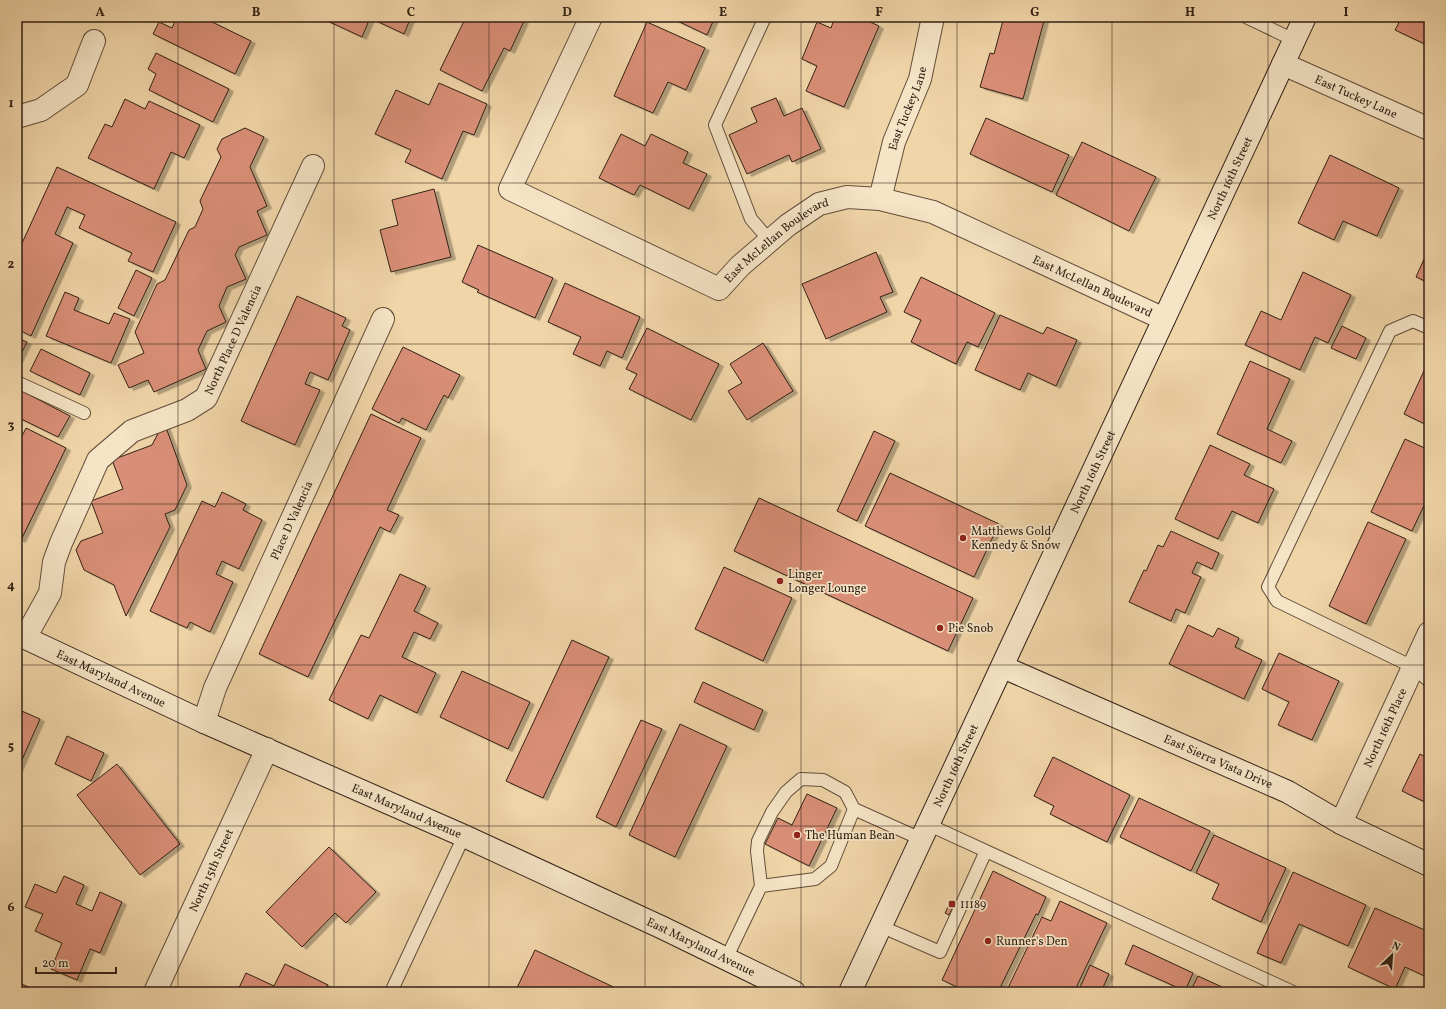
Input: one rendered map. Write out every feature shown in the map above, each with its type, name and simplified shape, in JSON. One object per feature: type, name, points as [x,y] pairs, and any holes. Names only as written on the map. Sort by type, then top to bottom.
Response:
[{"type":"street","name":"East McLellan Boulevard","points":[[591,17],[510,189],[719,289],[740,266],[788,225],[819,204],[847,197],[880,199],[933,212],[1164,319]]},
{"type":"street","name":"East Tuckey Lane","points":[[880,199],[894,142],[920,79],[933,17]]},
{"type":"street","name":"North 16th Street","points":[[850,992],[924,831],[1003,667],[1305,17]]},
{"type":"street","points":[[17,117],[41,110],[77,85],[94,41]]},
{"type":"street","name":"East Tuckey Lane","points":[[1283,64],[1429,129]]},
{"type":"street","name":"North Place D Valencia","points":[[21,636],[50,593],[54,562],[60,543],[98,460],[132,431],[187,410],[206,398],[313,166]]},
{"type":"street","name":"Place D Valencia","points":[[204,722],[219,681],[383,319]]},
{"type":"street","name":"North 16th Place","points":[[1341,823],[1421,674],[1429,633]]},
{"type":"street","name":"East Maryland Avenue","points":[[21,636],[204,722],[464,836],[794,992]]},
{"type":"street","name":"East Sierra Vista Drive","points":[[1003,667],[1288,792],[1341,823],[1429,865]]},
{"type":"street","name":"North 15th Street","points":[[156,992],[267,749]]},
{"type":"lane","points":[[765,17],[715,125],[752,219],[770,241]]},
{"type":"lane","points":[[1246,17],[1294,40]]},
{"type":"lane","points":[[1421,674],[1277,601],[1268,587],[1390,331],[1413,321],[1429,328]]},
{"type":"lane","points":[[17,382],[84,414]]},
{"type":"lane","points":[[726,959],[761,886],[756,851],[758,841],[772,812],[786,792],[802,780],[823,780],[845,792],[854,808],[986,851],[1293,992]]},
{"type":"lane","points":[[761,886],[815,879],[831,866],[854,808]]},
{"type":"lane","points":[[391,992],[464,836]]},
{"type":"lane","points":[[880,926],[940,952],[986,851]]},
{"type":"building","points":[[177,17],[202,17],[251,41],[235,74],[153,34],[159,22],[172,28]]},
{"type":"building","points":[[319,17],[411,17],[404,34],[370,18],[362,37]]},
{"type":"building","points":[[466,17],[516,17],[524,21],[510,51],[504,48],[482,91],[440,70]]},
{"type":"building","points":[[669,17],[715,17],[707,35]]},
{"type":"building","points":[[835,17],[859,17],[879,26],[844,107],[806,91],[817,66],[802,59],[817,22],[831,28]]},
{"type":"building","points":[[1004,17],[1045,17],[1023,99],[980,87],[990,53],[994,54]]},
{"type":"building","points":[[1402,17],[1429,17],[1429,46],[1395,30]]},
{"type":"building","points":[[647,22],[705,48],[686,90],[668,82],[653,113],[614,96]]},
{"type":"building","points":[[156,53],[229,89],[213,122],[149,90],[156,74],[148,69]]},
{"type":"building","points":[[439,83],[487,104],[474,135],[463,131],[442,179],[405,162],[411,150],[375,134],[396,90],[429,105]]},
{"type":"building","points":[[776,98],[784,116],[802,108],[821,149],[792,162],[789,155],[747,174],[729,135],[757,122],[751,108]]},
{"type":"building","points":[[125,99],[145,109],[149,101],[200,125],[184,158],[171,152],[154,189],[88,158],[105,124],[112,127]]},
{"type":"building","points":[[986,118],[1069,155],[1052,192],[970,154]]},
{"type":"building","points":[[245,128],[264,137],[250,167],[267,206],[257,211],[267,235],[239,247],[235,255],[246,279],[227,287],[219,306],[226,322],[207,331],[198,350],[206,369],[154,392],[148,380],[129,388],[118,365],[144,353],[135,332],[157,284],[165,280],[189,230],[195,227],[203,209],[200,201],[221,157],[217,149],[222,139]]},
{"type":"building","points":[[621,134],[645,146],[651,134],[688,152],[683,163],[707,174],[689,209],[640,185],[634,195],[599,178]]},
{"type":"building","points":[[1082,142],[1156,177],[1129,231],[1056,195]]},
{"type":"building","points":[[1330,155],[1399,188],[1377,236],[1343,221],[1334,240],[1298,223]]},
{"type":"building","points":[[57,167],[176,222],[153,272],[128,261],[132,253],[79,228],[85,215],[67,207],[55,234],[73,243],[31,336],[17,329],[17,254]]},
{"type":"building","points":[[434,189],[451,257],[391,272],[380,230],[398,225],[392,200]]},
{"type":"building","points":[[478,245],[553,278],[535,318],[477,292],[479,290],[462,282]]},
{"type":"building","points":[[1429,248],[1429,283],[1416,277]]},
{"type":"building","points":[[876,252],[893,292],[880,297],[887,312],[826,339],[802,284]]},
{"type":"building","points":[[136,270],[152,278],[134,316],[118,308]]},
{"type":"building","points":[[1303,272],[1351,295],[1328,343],[1315,337],[1300,370],[1245,345],[1261,311],[1281,320]]},
{"type":"building","points":[[921,277],[995,313],[978,347],[967,342],[956,364],[911,342],[921,320],[904,312]]},
{"type":"building","points":[[565,283],[640,317],[622,358],[607,351],[600,366],[573,354],[581,337],[548,322]]},
{"type":"building","points":[[65,292],[79,298],[74,310],[109,324],[114,313],[130,319],[111,363],[46,336]]},
{"type":"building","points":[[297,296],[346,318],[342,326],[350,330],[328,380],[310,372],[305,384],[320,390],[295,445],[241,421]]},
{"type":"building","points":[[1000,315],[1043,334],[1047,327],[1077,340],[1056,386],[1028,373],[1020,390],[975,370]]},
{"type":"building","points":[[1342,326],[1366,338],[1356,359],[1331,348]]},
{"type":"building","points":[[647,328],[719,364],[691,420],[629,389],[637,374],[626,369]]},
{"type":"building","points":[[17,338],[27,342],[17,362]]},
{"type":"building","points":[[763,343],[793,391],[747,420],[728,391],[742,383],[730,364]]},
{"type":"building","points":[[403,347],[460,375],[448,398],[444,395],[426,430],[402,418],[399,423],[372,409]]},
{"type":"building","points":[[41,349],[90,373],[80,395],[30,371]]},
{"type":"building","points":[[1429,360],[1429,426],[1404,414]]},
{"type":"building","points":[[1250,361],[1290,379],[1267,429],[1292,441],[1281,463],[1217,434]]},
{"type":"building","points":[[22,391],[70,416],[58,437],[17,417],[17,400]]},
{"type":"building","points":[[371,414],[421,438],[387,510],[399,515],[390,532],[380,527],[308,677],[259,654]]},
{"type":"building","points":[[164,422],[187,485],[175,510],[165,514],[170,527],[126,616],[114,585],[84,570],[76,550],[81,541],[103,533],[91,501],[123,489],[112,460],[152,445]]},
{"type":"building","points":[[26,428],[66,448],[21,540],[17,538],[17,446]]},
{"type":"building","points":[[874,431],[895,441],[857,521],[837,511]]},
{"type":"building","points":[[1405,439],[1429,450],[1429,495],[1412,531],[1371,512]]},
{"type":"building","points":[[1210,445],[1250,464],[1244,475],[1274,489],[1258,523],[1232,511],[1218,539],[1175,519]]},
{"type":"building","points":[[890,473],[999,524],[974,577],[865,526]]},
{"type":"building","points":[[222,492],[246,504],[243,510],[262,520],[239,569],[222,561],[216,574],[233,582],[210,632],[190,622],[187,628],[150,611],[202,501],[215,507]]},
{"type":"building","points":[[759,498],[973,598],[948,651],[734,551]]},
{"type":"building","points":[[1368,522],[1406,539],[1366,624],[1329,606]]},
{"type":"building","points":[[1171,531],[1219,553],[1212,569],[1197,562],[1192,573],[1201,577],[1185,613],[1176,609],[1171,621],[1129,602],[1158,545],[1163,547]]},
{"type":"building","points":[[724,567],[792,598],[763,661],[695,629]]},
{"type":"building","points":[[400,574],[426,586],[414,611],[438,623],[430,639],[414,632],[402,657],[436,673],[417,713],[380,695],[368,719],[329,700],[361,635],[369,638]]},
{"type":"building","points":[[1188,625],[1213,637],[1218,628],[1239,638],[1235,647],[1262,660],[1244,699],[1169,664]]},
{"type":"building","points":[[572,640],[609,657],[543,798],[506,781]]},
{"type":"building","points":[[1279,653],[1339,681],[1312,740],[1278,725],[1289,702],[1262,689]]},
{"type":"building","points":[[462,671],[530,702],[508,749],[440,717]]},
{"type":"building","points":[[703,682],[763,710],[754,730],[694,702]]},
{"type":"building","points":[[17,709],[40,719],[17,771]]},
{"type":"building","points":[[641,720],[662,729],[616,827],[596,817]]},
{"type":"building","points":[[680,724],[727,746],[675,857],[629,835]]},
{"type":"building","points":[[67,736],[104,753],[91,781],[55,764]]},
{"type":"building","points":[[1420,754],[1429,759],[1429,804],[1402,791]]},
{"type":"building","points":[[1053,757],[1130,795],[1107,842],[1050,814],[1054,806],[1034,796]]},
{"type":"building","points":[[117,764],[180,844],[140,875],[77,795]]},
{"type":"building","name":"The Human Bean","points":[[807,794],[837,808],[809,866],[765,844],[778,818],[792,825]]},
{"type":"building","points":[[1139,798],[1210,831],[1191,871],[1120,837]]},
{"type":"building","points":[[1214,835],[1286,868],[1261,922],[1212,899],[1219,884],[1196,873]]},
{"type":"building","points":[[329,847],[376,892],[346,923],[335,913],[302,947],[266,912]]},
{"type":"building","points":[[993,871],[1046,897],[1038,915],[1036,914],[998,992],[968,992],[942,980]]},
{"type":"building","points":[[1293,872],[1366,905],[1348,946],[1299,924],[1281,963],[1257,953]]},
{"type":"building","points":[[64,876],[84,885],[76,904],[92,911],[100,892],[122,902],[100,953],[90,949],[77,980],[51,969],[62,943],[35,931],[43,914],[25,907],[35,884],[56,893]]},
{"type":"building","points":[[951,901],[955,903],[949,915],[945,913]]},
{"type":"building","points":[[1060,901],[1107,923],[1074,992],[1006,992],[1042,917],[1051,921]]},
{"type":"building","points":[[1375,908],[1429,932],[1429,978],[1405,967],[1395,989],[1348,967]]},
{"type":"building","points":[[1133,945],[1193,973],[1185,991],[1125,964]]},
{"type":"building","points":[[535,950],[624,992],[515,992]]},
{"type":"building","points":[[285,964],[328,985],[325,992],[237,992],[246,973],[274,986]]},
{"type":"building","points":[[1090,965],[1109,974],[1101,992],[1078,992]]},
{"type":"building","points":[[1198,976],[1233,992],[1190,992]]},
{"type":"building","points":[[17,982],[40,992],[17,992]]},
{"type":"place","name":"Matthews Gold Kennedy & Snow","points":[[963,538]]},
{"type":"place","name":"Linger Longer Lounge","points":[[780,581]]},
{"type":"place","name":"Pie Snob","points":[[940,628]]},
{"type":"place","name":"The Human Bean","points":[[797,835]]},
{"type":"place","name":"11189","points":[[952,904]]},
{"type":"place","name":"Runner's Den","points":[[988,941]]}]
